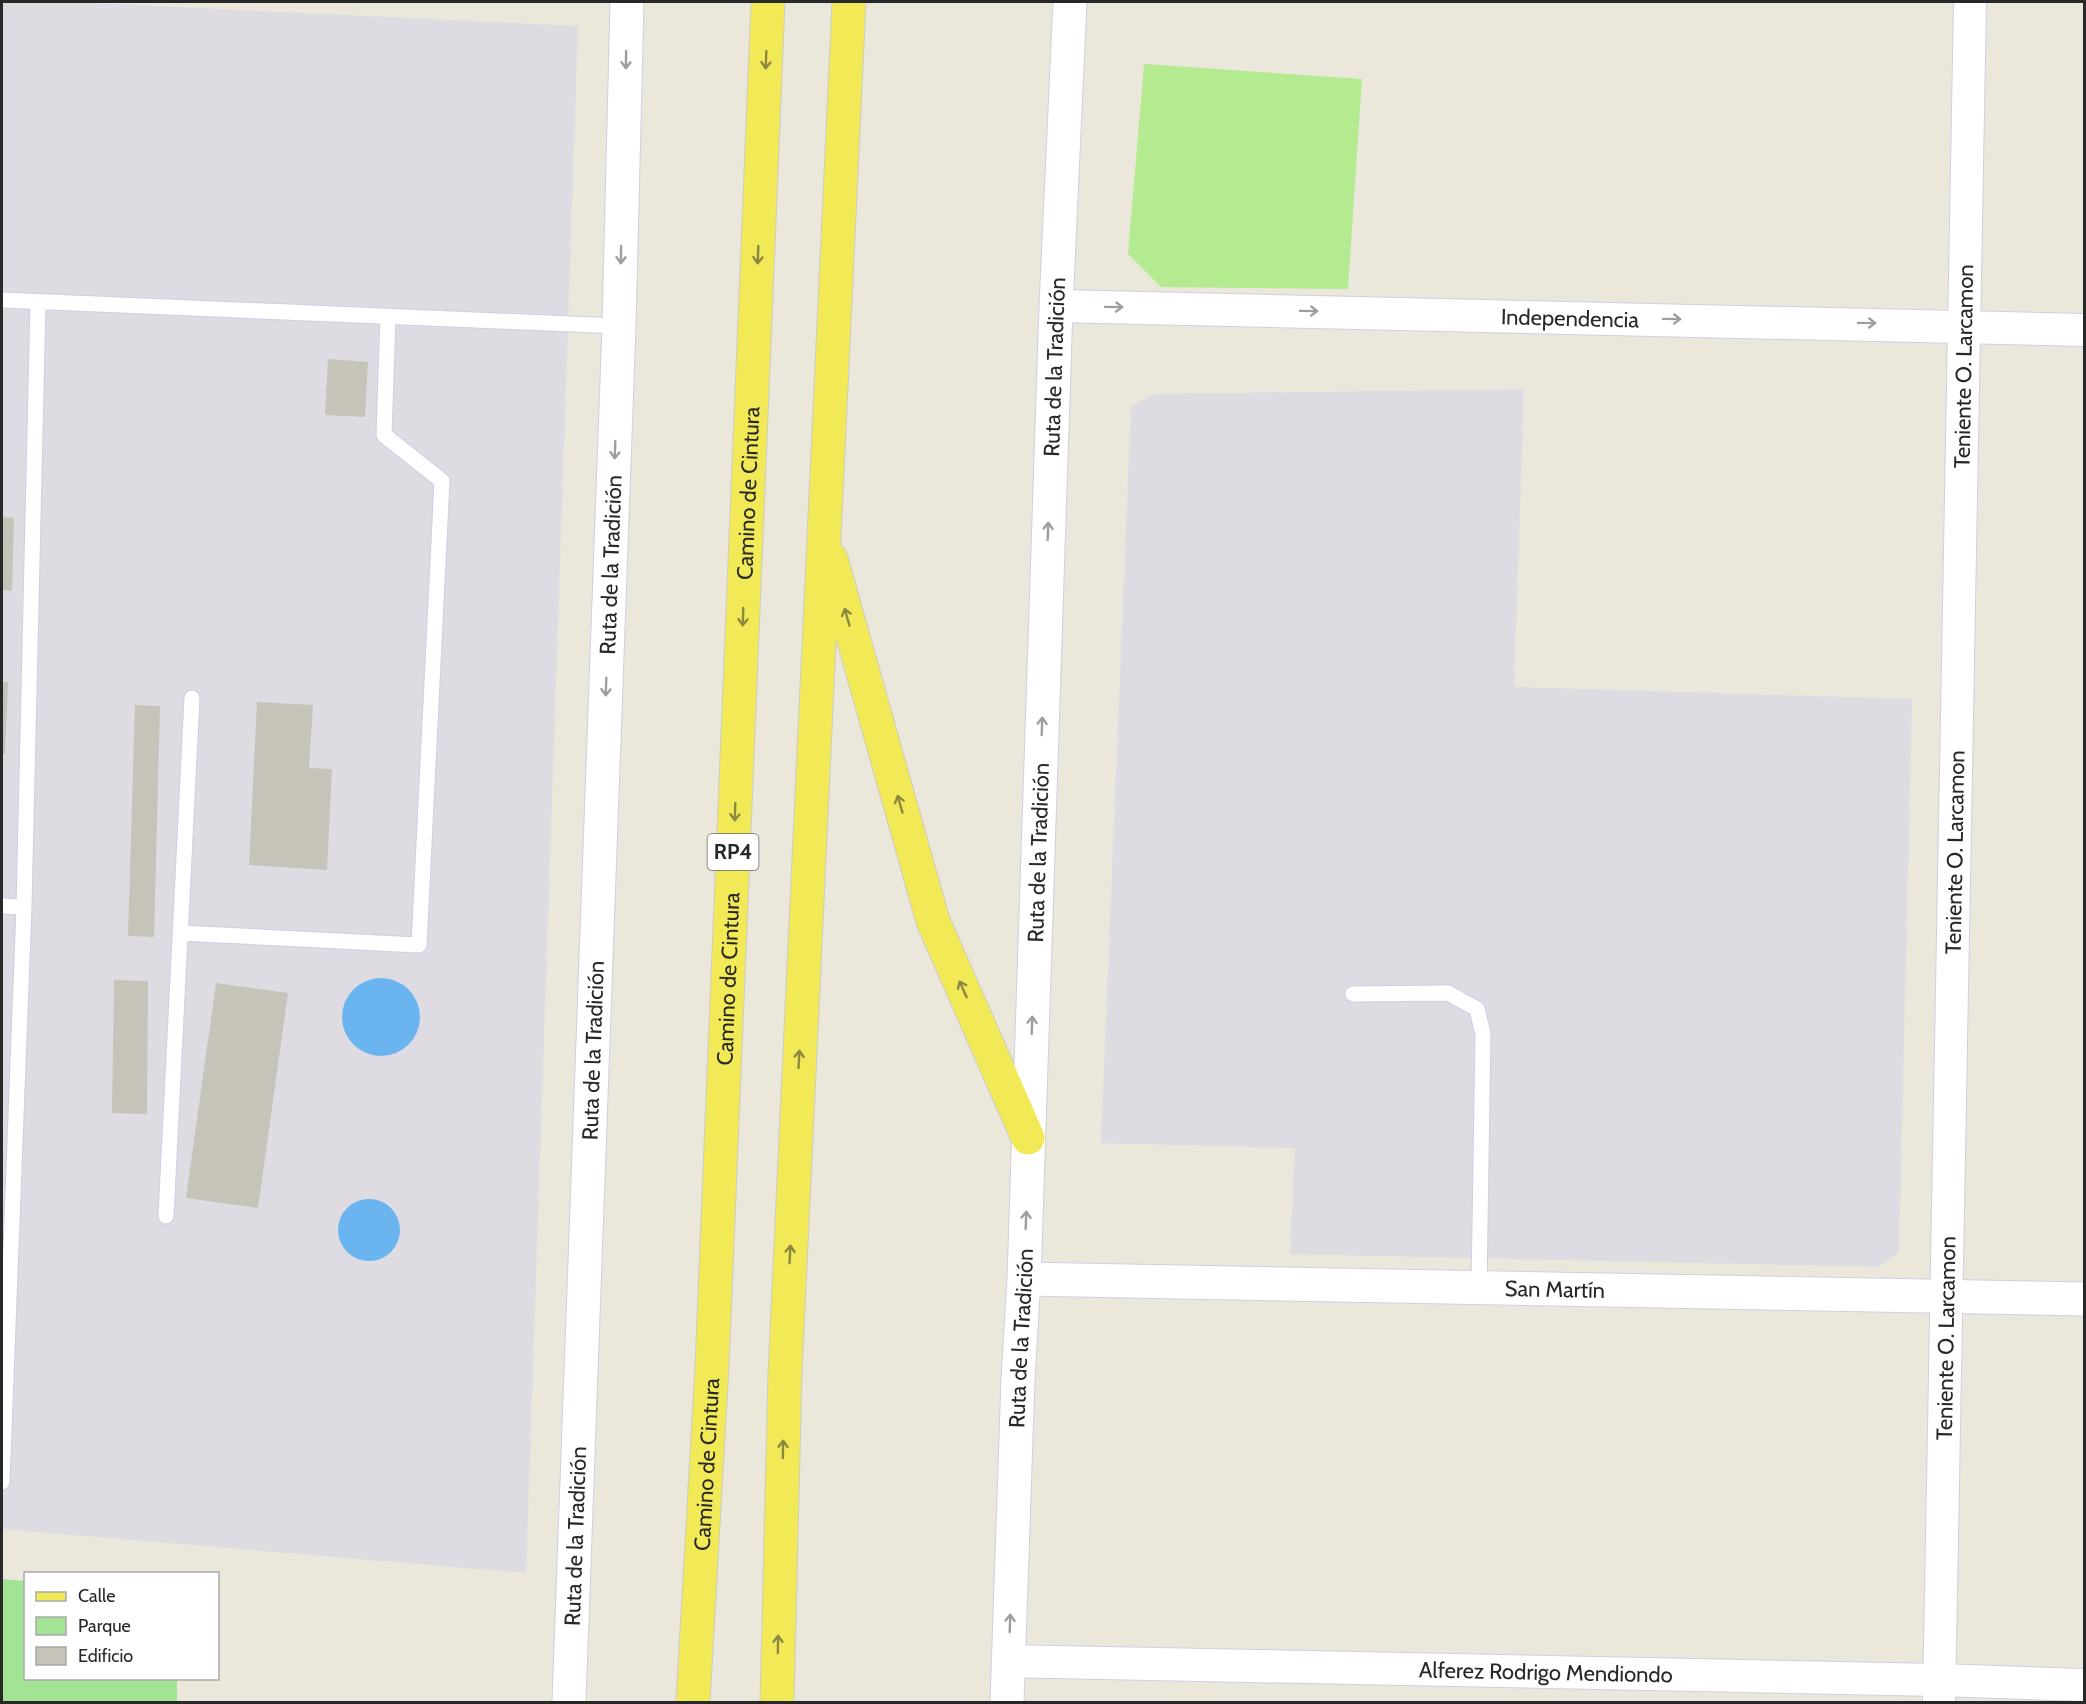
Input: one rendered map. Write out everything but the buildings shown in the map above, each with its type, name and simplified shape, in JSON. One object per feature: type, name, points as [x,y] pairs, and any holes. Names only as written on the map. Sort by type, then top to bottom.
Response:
[{"type":"main road","name":"Camino de Cintura","points":[[693,1702],[712,1366],[768,2]]},
{"type":"main road","points":[[777,1702],[785,1373],[849,2]]},
{"type":"main road","points":[[824,534],[933,921],[1028,1138]]},
{"type":"street","name":"Ruta de la Tradición","points":[[568,1702],[619,326],[627,2]]},
{"type":"street","name":"Ruta de la Tradición","points":[[1007,1702],[1018,1379],[1024,1279],[1056,306],[1070,2]]},
{"type":"street","name":"Teniente O. Larcamon","points":[[1939,1691],[1970,2]]},
{"type":"street","name":"Independencia","points":[[1056,306],[2085,330]]},
{"type":"street","name":"San Martín","points":[[1024,1279],[2085,1299]]},
{"type":"street","name":"Alferez Rodrigo Mendiondo","points":[[1009,1661],[1939,1691],[2085,1685]]},
{"type":"lane","points":[[2,300],[619,326]]},
{"type":"lane","points":[[2,1482],[6,1273],[24,907],[38,302]]},
{"type":"lane","points":[[180,933],[419,945],[442,481],[384,435],[388,317]]},
{"type":"lane","points":[[166,1216],[192,698]]},
{"type":"lane","points":[[2,906],[24,907]]},
{"type":"lane","points":[[1353,994],[1448,993],[1477,1009],[1483,1034],[1479,1289]]},
{"type":"shaded area","points":[[2,2],[70,2],[578,26],[526,1573],[2,1529]]},
{"type":"shaded area","points":[[1524,389],[1514,687],[1912,699],[1899,1252],[1878,1267],[1290,1254],[1295,1148],[1101,1143],[1131,406],[1154,394]]},
{"type":"green space","points":[[1144,64],[1362,79],[1348,289],[1161,287],[1128,254]]},
{"type":"green space","points":[[2,1579],[24,1581],[24,1680],[177,1680],[177,1702],[2,1702]]},
{"type":"water","points":[[373,978],[389,978],[403,984],[414,995],[420,1009],[420,1025],[414,1039],[403,1050],[389,1056],[373,1056],[359,1050],[348,1039],[342,1025],[342,1009],[348,995],[359,984]]},
{"type":"water","points":[[369,1199],[381,1201],[391,1208],[398,1218],[400,1230],[398,1242],[391,1252],[381,1259],[369,1261],[357,1259],[347,1252],[340,1242],[338,1230],[340,1218],[347,1208],[357,1201]]}]
